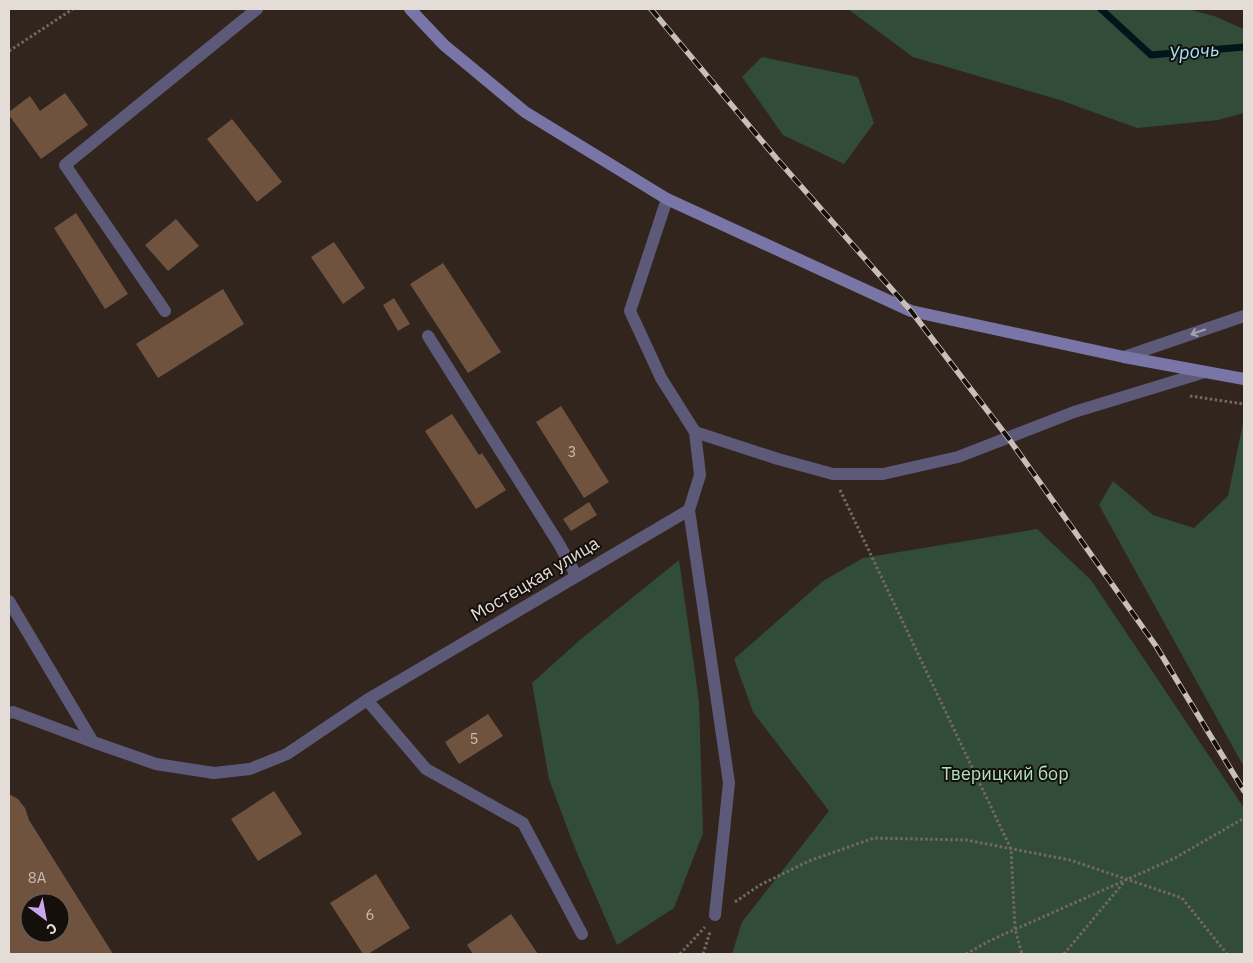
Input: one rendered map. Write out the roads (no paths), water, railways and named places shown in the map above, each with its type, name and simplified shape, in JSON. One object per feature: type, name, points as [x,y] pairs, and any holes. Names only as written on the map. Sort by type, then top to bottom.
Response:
[{"type":"main road","points":[[410,9],[444,45],[526,112],[667,199],[912,311],[1124,356],[1244,379]]},
{"type":"street","points":[[165,311],[65,164],[257,9]]},
{"type":"street","points":[[667,199],[630,311],[661,378],[695,432],[700,475],[689,510],[729,783],[715,915]]},
{"type":"street","points":[[1124,356],[1244,316]]},
{"type":"street","points":[[428,336],[559,544],[576,575]]},
{"type":"street","points":[[695,432],[778,459],[833,474],[882,474],[958,457],[1074,412],[1205,372]]},
{"type":"street","name":"Мостецкая улица","points":[[9,713],[13,712],[156,764],[214,773],[250,769],[287,754],[367,700],[689,510]]},
{"type":"street","points":[[9,601],[93,742]]},
{"type":"street","points":[[367,700],[426,769],[523,823],[582,934]]},
{"type":"waterway","name":"Урочь","points":[[1101,9],[1151,55],[1244,47]]},
{"type":"railway","points":[[651,9],[777,159],[911,311],[1009,439],[1156,646],[1244,791]]},
{"type":"park label","name":"Тверицкий бор","points":[[1005,774]]}]
